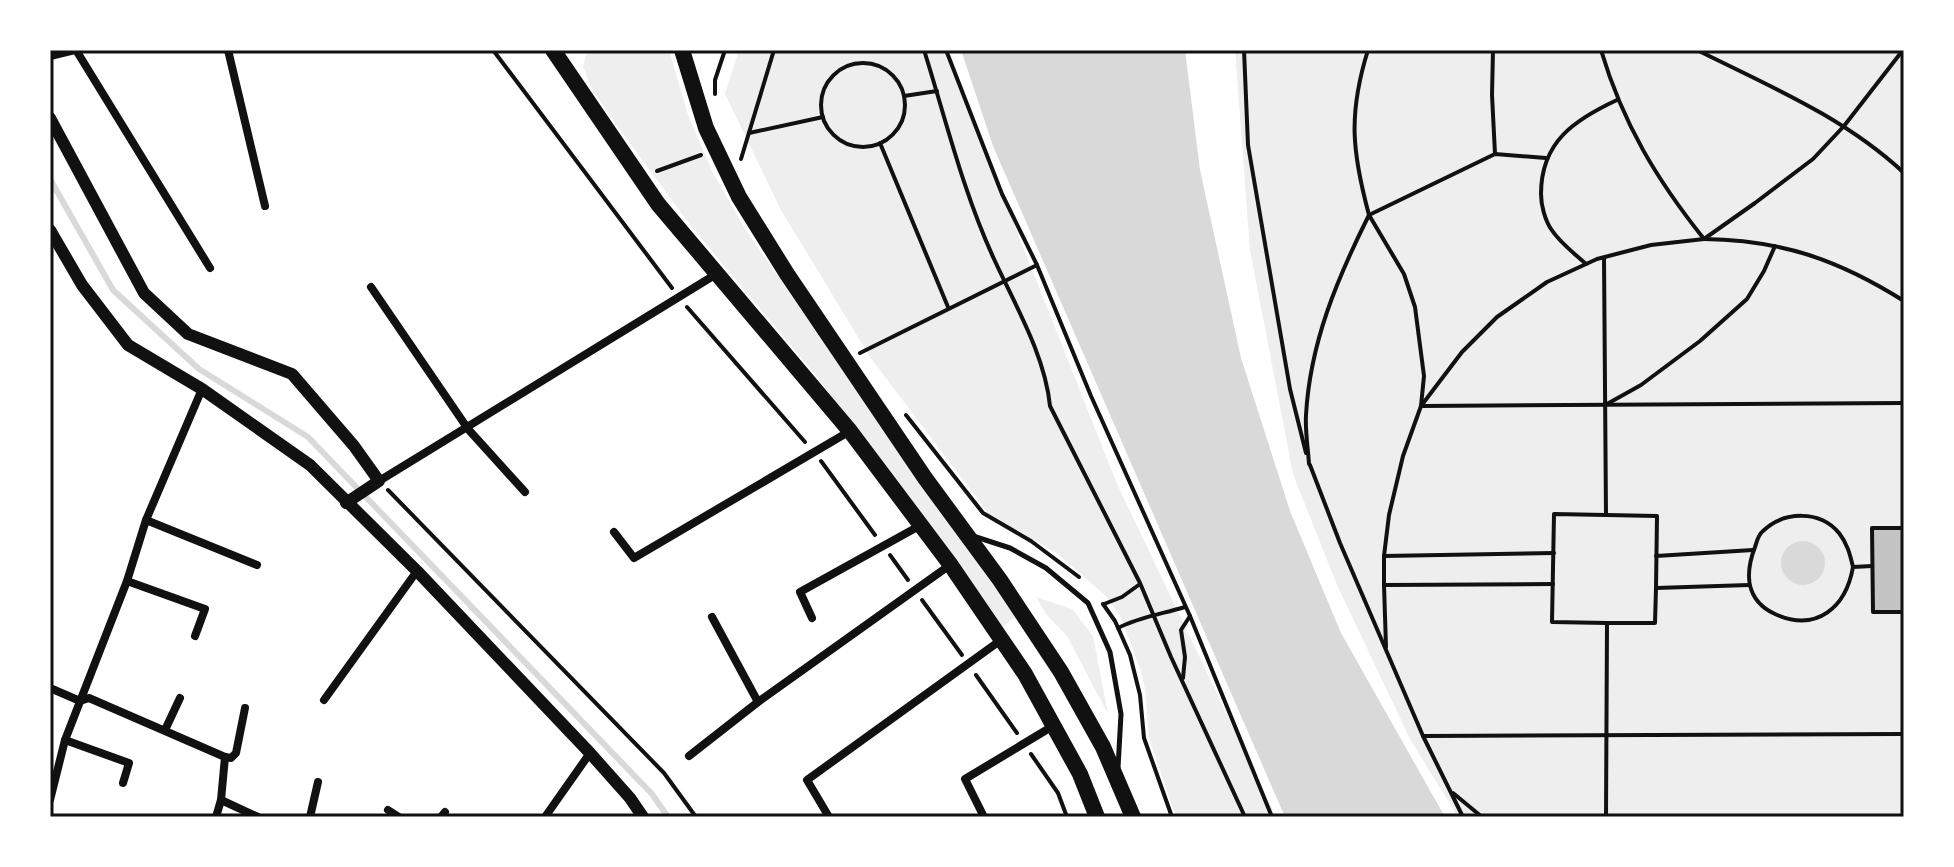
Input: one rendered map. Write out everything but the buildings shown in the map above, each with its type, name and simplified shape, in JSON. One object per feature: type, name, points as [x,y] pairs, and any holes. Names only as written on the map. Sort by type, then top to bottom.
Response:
[{"type":"main road","points":[[682,50],[706,128],[739,197],[787,274],[925,478],[1061,672],[1103,747],[1133,817]]},
{"type":"main road","points":[[559,53],[658,204],[850,431],[950,564],[1025,674],[1080,774],[1097,817]]},
{"type":"street","points":[[50,56],[76,50],[210,268]]},
{"type":"street","points":[[228,50],[265,206]]},
{"type":"street","points":[[50,118],[144,293],[188,334],[292,374],[354,446],[379,481]]},
{"type":"street","points":[[50,230],[82,285],[128,345],[202,389],[310,465],[417,571],[590,753],[643,817]]},
{"type":"street","points":[[346,503],[718,273]]},
{"type":"street","points":[[371,287],[468,429],[525,492]]},
{"type":"street","points":[[50,800],[65,740],[127,581],[146,520],[202,389]]},
{"type":"street","points":[[614,532],[634,558],[850,431]]},
{"type":"street","points":[[146,520],[257,565]]},
{"type":"street","points":[[812,618],[800,592],[921,525]]},
{"type":"street","points":[[689,756],[758,702],[950,564]]},
{"type":"street","points":[[324,700],[417,571]]},
{"type":"street","points":[[127,581],[205,609],[195,636]]},
{"type":"street","points":[[712,617],[758,702]]},
{"type":"street","points":[[829,817],[807,780],[1001,639]]},
{"type":"street","points":[[50,688],[80,701],[89,698],[231,758],[236,753],[245,708]]},
{"type":"street","points":[[165,730],[180,698]]},
{"type":"street","points":[[984,817],[965,779],[1053,726]]},
{"type":"street","points":[[65,740],[129,763],[123,783]]},
{"type":"street","points":[[545,817],[590,753]]},
{"type":"street","points":[[216,817],[221,800],[225,757]]},
{"type":"street","points":[[310,817],[318,782]]},
{"type":"street","points":[[221,800],[258,817]]},
{"type":"street","points":[[388,810],[399,817]]},
{"type":"lane","points":[[965,533],[1010,548],[1046,568],[1088,603],[1110,652],[1121,714],[1118,781]]},
{"type":"path","points":[[493,50],[679,297],[814,452],[968,663],[1058,793],[1067,817]]},
{"type":"path","points":[[715,103],[715,80],[725,50]]},
{"type":"path","points":[[735,150],[741,161],[774,50]]},
{"type":"path","points":[[924,50],[966,185],[994,259],[1006,280],[1048,383],[1050,406],[1140,583],[1245,817]]},
{"type":"path","points":[[946,50],[1002,194],[1037,265],[1091,396],[1190,616],[1272,817]]},
{"type":"path","points":[[1244,50],[1248,145],[1290,389],[1309,464],[1423,736],[1463,817]]},
{"type":"path","points":[[1368,50],[1356,88],[1354,127],[1357,170],[1369,215],[1404,274],[1415,307],[1424,376],[1421,406],[1403,456],[1389,515],[1384,556],[1386,650]]},
{"type":"path","points":[[1493,50],[1495,154]]},
{"type":"path","points":[[1601,50],[1618,100],[1649,164],[1704,239]]},
{"type":"path","points":[[1697,50],[1844,126],[1881,151],[1904,173]]},
{"type":"path","points":[[1704,239],[1813,159],[1844,126],[1903,50]]},
{"type":"path","points":[[853,64],[879,66],[891,73],[904,96],[904,111],[892,136],[867,147],[852,146],[839,140],[829,130],[823,117],[821,104],[830,79],[853,64]]},
{"type":"path","points":[[904,96],[937,91]]},
{"type":"path","points":[[1586,264],[1549,227],[1541,201],[1541,173],[1546,158],[1565,131],[1593,111],[1618,100]]},
{"type":"path","points":[[749,133],[823,117]]},
{"type":"path","points":[[880,143],[948,308]]},
{"type":"path","points":[[640,178],[716,149]]},
{"type":"path","points":[[1309,464],[1305,418],[1310,372],[1323,321],[1344,265],[1369,215],[1495,154],[1546,158]]},
{"type":"path","points":[[1421,406],[1462,352],[1497,317],[1547,282],[1604,257],[1651,245],[1704,239],[1775,245],[1841,266],[1904,301]]},
{"type":"path","points":[[1605,405],[1641,385],[1700,341],[1747,299],[1775,245]]},
{"type":"path","points":[[1604,257],[1606,515]]},
{"type":"path","points":[[858,354],[1037,265]]},
{"type":"path","points":[[1421,406],[1904,403]]},
{"type":"path","points":[[906,415],[983,513]]},
{"type":"path","points":[[379,481],[664,773],[696,817]]},
{"type":"path","points":[[1554,514],[1657,516],[1655,623],[1552,622],[1554,553],[1554,514]]},
{"type":"path","points":[[1796,515],[1818,518],[1838,531],[1849,548],[1853,567],[1850,585],[1841,601],[1827,614],[1807,621],[1787,619],[1769,611],[1749,585],[1747,567],[1760,534],[1775,521],[1796,515]]},
{"type":"path","points":[[1904,528],[1872,528],[1873,612],[1904,612]]},
{"type":"path","points":[[1656,556],[1753,550]]},
{"type":"path","points":[[1384,556],[1554,553]]},
{"type":"path","points":[[1853,567],[1872,566]]},
{"type":"path","points":[[1104,604],[1122,597],[1140,583]]},
{"type":"path","points":[[1384,585],[1553,584]]},
{"type":"path","points":[[1656,588],[1749,585]]},
{"type":"path","points":[[1118,628],[1137,618],[1185,607]]},
{"type":"path","points":[[1182,682],[1185,657],[1181,630],[1190,616]]},
{"type":"path","points":[[1606,817],[1607,623]]},
{"type":"path","points":[[1423,736],[1904,734]]},
{"type":"path","points":[[1449,790],[1482,817]]},
{"type":"shaded area","points":[[588,50],[669,50],[688,115],[712,171],[745,229],[1015,617],[1002,627],[817,377],[691,226],[615,123],[591,87],[583,66]]},
{"type":"shaded area","points":[[739,50],[945,50],[1117,484],[1276,817],[1176,817],[1149,738],[1140,668],[1120,616],[1106,596],[1058,554],[989,514],[870,357],[781,210],[725,94]]},
{"type":"shaded area","points":[[961,50],[1185,50],[1200,170],[1241,358],[1290,511],[1341,633],[1445,817],[1285,817],[993,146]]},
{"type":"shaded area","points":[[1235,50],[1904,50],[1904,817],[1458,817],[1411,741],[1337,585],[1293,474],[1250,250]]},
{"type":"shaded area","points":[[1803,541],[1818,548],[1825,563],[1818,578],[1803,585],[1788,578],[1781,563],[1788,548]]},
{"type":"shaded area","points":[[1036,597],[1072,609],[1093,636],[1108,714],[1067,636],[1046,614]]},
{"type":"waterway","points":[[50,179],[113,290],[199,369],[308,437],[652,794],[668,817]]}]
